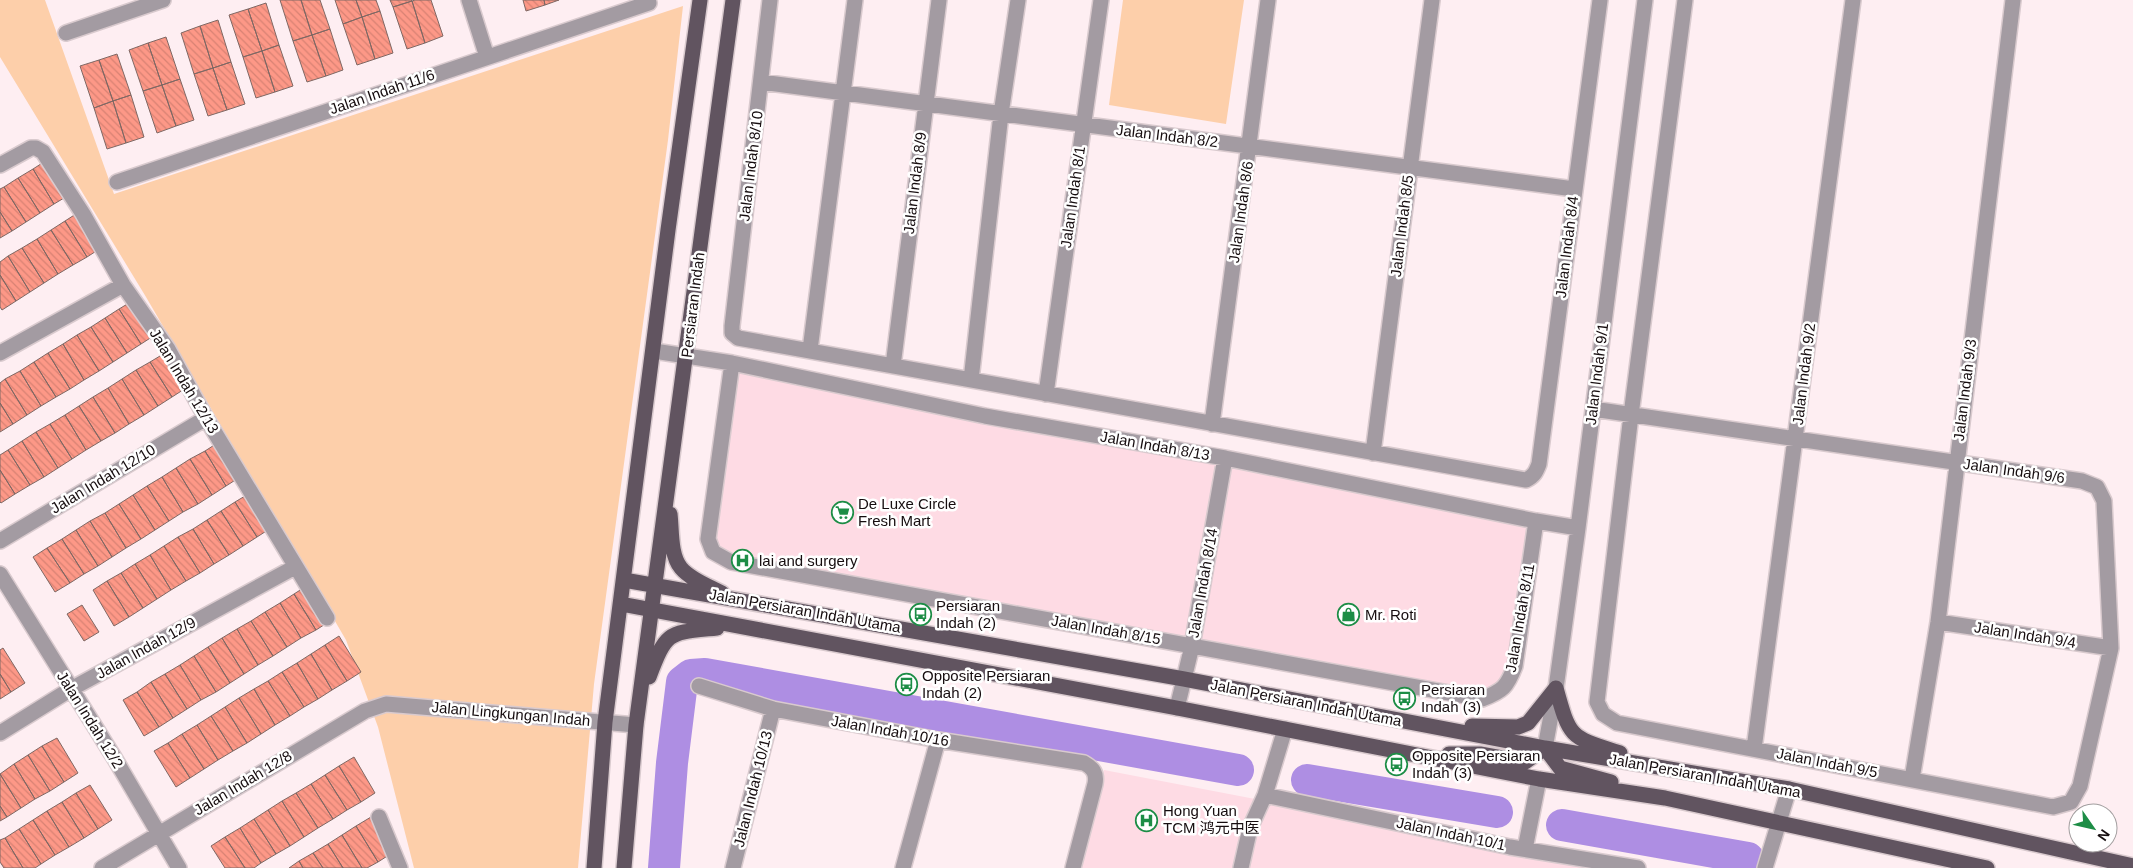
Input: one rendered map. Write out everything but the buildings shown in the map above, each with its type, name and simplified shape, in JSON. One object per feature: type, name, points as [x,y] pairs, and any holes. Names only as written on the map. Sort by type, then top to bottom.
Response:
[{"type":"main road","points":[[594,868],[605,722],[668,230],[700,0]]},
{"type":"main road","name":"Persiaran Indah","points":[[652,610],[733,0]]},
{"type":"main road","points":[[667,495],[676,558],[680,568],[689,575],[732,598]]},
{"type":"main road","name":"Jalan Persiaran Indah Utama","points":[[624,580],[1184,679],[1545,748],[1789,789],[2133,866]]},
{"type":"main road","name":"Jalan Persiaran Indah Utama","points":[[621,604],[1177,708],[1539,779],[1665,798],[1987,868]]},
{"type":"main road","points":[[624,868],[636,725],[652,610]]},
{"type":"main road","points":[[639,702],[658,653],[674,633],[734,626]]},
{"type":"main road","points":[[1420,725],[1518,727],[1528,722],[1556,688]]},
{"type":"main road","points":[[1556,688],[1565,721],[1576,737],[1671,769]]},
{"type":"main road","points":[[1421,755],[1480,754],[1525,762],[1545,748],[1556,765],[1564,770],[1665,798]]},
{"type":"street","points":[[66,33],[163,0]]},
{"type":"street","points":[[469,0],[487,57]]},
{"type":"street","name":"Jalan Indah 8/10","points":[[770,0],[732,333],[738,338],[810,350]]},
{"type":"street","points":[[855,0],[810,350],[1373,453]]},
{"type":"street","name":"Jalan Indah 8/9","points":[[893,366],[939,0]]},
{"type":"street","points":[[971,380],[1001,114],[1018,0]]},
{"type":"street","name":"Jalan Indah 8/1","points":[[1046,394],[1101,0]]},
{"type":"street","name":"Jalan Indah 8/6","points":[[1212,424],[1268,0]]},
{"type":"street","name":"Jalan Indah 8/5","points":[[1373,453],[1432,0]]},
{"type":"street","name":"Jalan Indah 8/4","points":[[1373,453],[1526,480],[1532,477],[1539,464],[1600,0]]},
{"type":"street","name":"Jalan Indah 9/1","points":[[1545,748],[1556,688],[1578,528],[1645,0]]},
{"type":"street","points":[[1631,414],[1684,0]]},
{"type":"street","name":"Jalan Indah 9/2","points":[[1754,749],[1853,0]]},
{"type":"street","name":"Jalan Indah 9/3","points":[[1912,779],[1938,622],[2013,0]]},
{"type":"street","name":"Jalan Indah 11/6","points":[[116,182],[649,3]]},
{"type":"street","name":"Jalan Indah 8/2","points":[[761,82],[1574,189]]},
{"type":"street","name":"Jalan Indah 12/13","points":[[0,165],[31,148],[36,148],[43,152],[83,214],[124,285],[168,349],[206,418],[327,618]]},
{"type":"street","points":[[0,353],[124,285]]},
{"type":"street","name":"Jalan Indah 8/13","points":[[654,351],[732,363],[986,416],[1225,458],[1536,522],[1578,528]]},
{"type":"street","name":"Jalan Indah 8/15","points":[[732,363],[708,539],[714,552],[730,562],[1482,699]]},
{"type":"street","name":"Jalan Indah 9/6","points":[[1592,409],[2082,481],[2097,487],[2104,501],[2111,648],[2080,786],[2071,802],[2052,807]]},
{"type":"street","name":"Jalan Indah 9/5","points":[[1631,414],[1597,702],[1603,714],[1617,723],[2052,807]]},
{"type":"street","name":"Jalan Indah 12/10","points":[[0,541],[206,418]]},
{"type":"street","name":"Jalan Indah 8/14","points":[[1177,708],[1192,646],[1225,458]]},
{"type":"street","name":"Jalan Indah 8/11","points":[[1482,699],[1498,693],[1508,683],[1515,666],[1536,522]]},
{"type":"street","name":"Jalan Indah 12/9","points":[[0,732],[71,689],[295,567]]},
{"type":"street","name":"Jalan Indah 12/2","points":[[0,574],[115,758],[179,868]]},
{"type":"street","name":"Jalan Indah 9/4","points":[[1938,622],[2111,648]]},
{"type":"street","name":"Jalan Indah 10/16","points":[[699,686],[773,709],[938,740],[1084,763],[1092,767],[1096,776],[1096,784],[1073,868]]},
{"type":"street","name":"Jalan Lingkungan Indah","points":[[386,704],[636,725]]},
{"type":"street","name":"Jalan Indah 12/8","points":[[102,868],[365,711],[386,704]]},
{"type":"street","name":"Jalan Indah 10/13","points":[[733,868],[773,709]]},
{"type":"street","points":[[1241,868],[1250,828],[1265,795],[1285,729]]},
{"type":"street","points":[[903,868],[938,740]]},
{"type":"street","points":[[1525,849],[1539,779]]},
{"type":"street","points":[[1765,868],[1789,789]]},
{"type":"street","name":"Jalan Indah 10/1","points":[[1265,795],[1525,849],[1638,868]]},
{"type":"street","points":[[378,817],[400,868]]},
{"type":"shaded area","points":[[0,0],[45,0],[114,194],[683,6],[668,140],[594,684],[578,868],[414,868],[378,727],[346,640],[146,297],[0,57]]},
{"type":"shaded area","points":[[1123,0],[1244,0],[1226,124],[1109,105]]},
{"type":"shaded area","points":[[738,371],[1232,466],[1529,527],[1508,666],[1503,679],[1493,689],[1481,692],[732,556],[722,549],[715,538]]},
{"type":"shaded area","points":[[1104,770],[1615,868],[1079,868]]},
{"type":"waterway","points":[[664,868],[672,763],[682,682],[691,675],[705,674],[1238,770]]},
{"type":"waterway","points":[[1307,780],[1497,812]]},
{"type":"waterway","points":[[1562,825],[1748,858]]},
{"type":"place","name":"De Luxe Circle Fresh Mart","points":[[842,513]]},
{"type":"place","name":"lai and surgery","points":[[743,561]]},
{"type":"place","name":"Persiaran Indah (2)","points":[[920,615]]},
{"type":"place","name":"Mr. Roti","points":[[1349,615]]},
{"type":"place","name":"Opposite Persiaran Indah (2)","points":[[906,685]]},
{"type":"place","name":"Persiaran Indah (3)","points":[[1405,699]]},
{"type":"place","name":"Opposite Persiaran Indah (3)","points":[[1396,765]]},
{"type":"place","name":"Hong Yuan TCM 鸿元中医","points":[[1147,820]]}]
